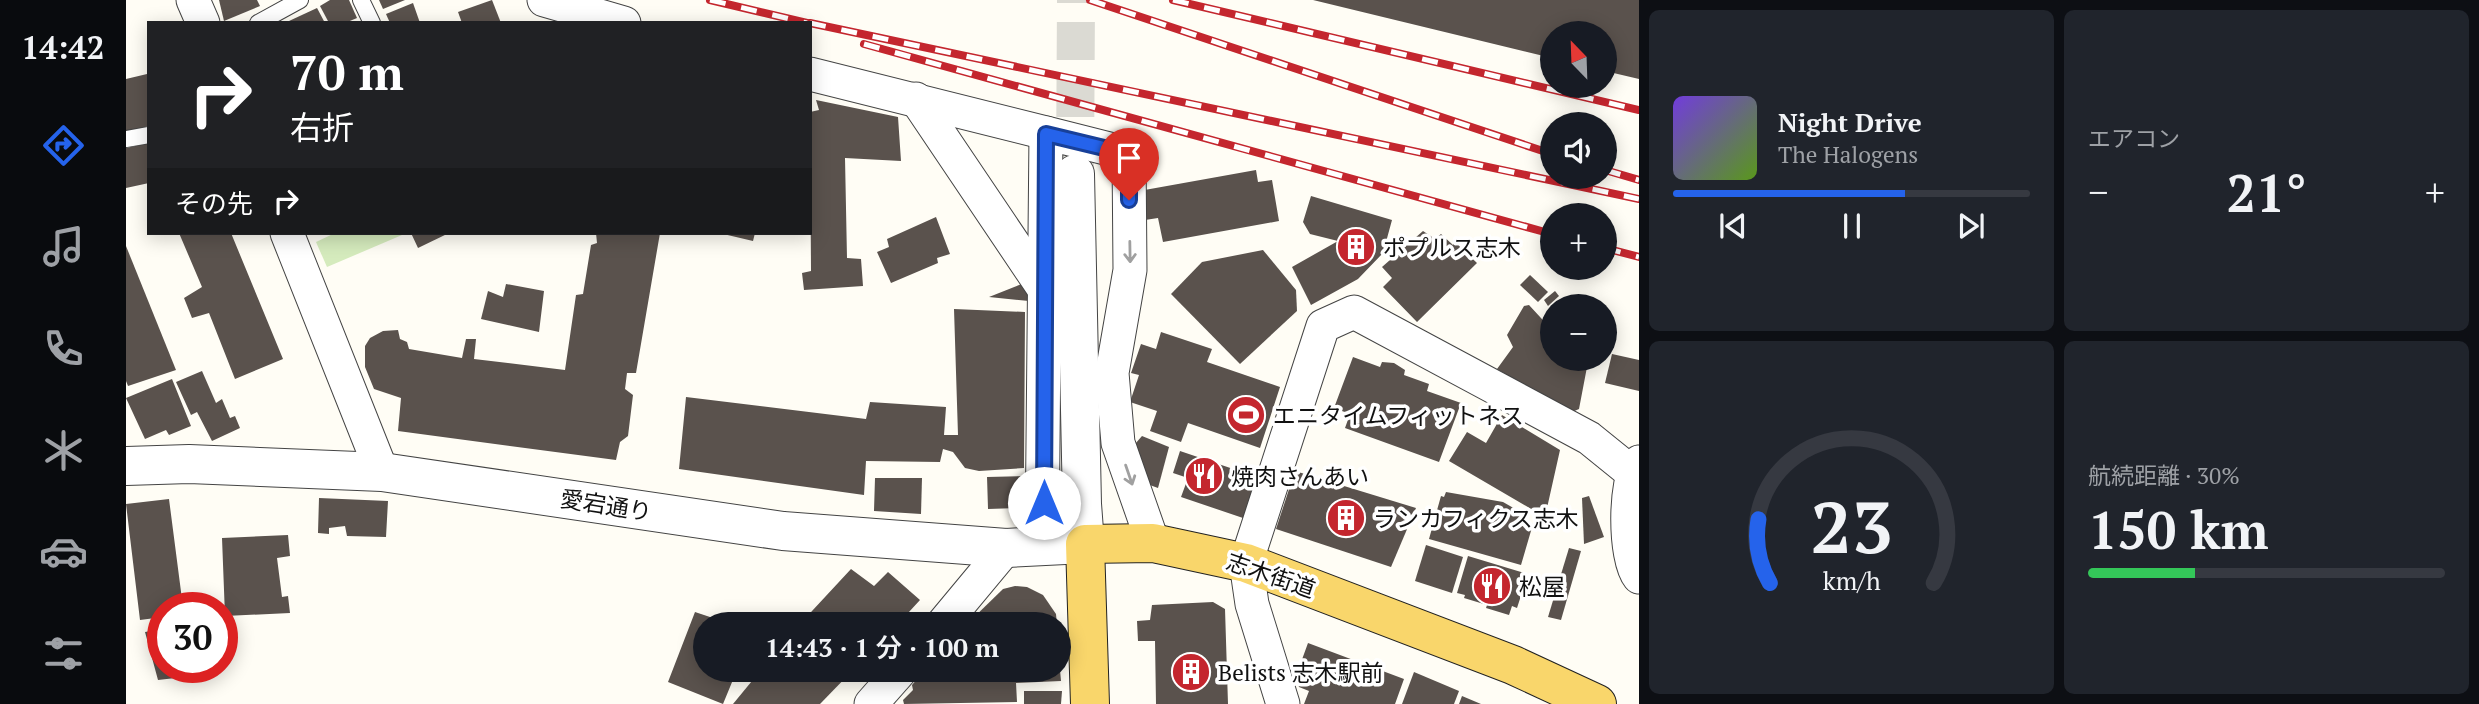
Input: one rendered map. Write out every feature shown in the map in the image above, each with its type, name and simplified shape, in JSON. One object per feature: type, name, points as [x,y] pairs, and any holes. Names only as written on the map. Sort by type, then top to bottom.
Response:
[{"type":"main road","name":"志木街道","points":[[1085,544],[1153,543],[1246,563],[1513,665],[1597,704]]},
{"type":"main road","points":[[1085,544],[1090,704]]},
{"type":"street","points":[[193,0],[202,21]]},
{"type":"street","points":[[544,0],[617,21]]},
{"type":"street","points":[[812,74],[1129,154],[1130,270],[1112,373],[1118,443],[1153,543]]},
{"type":"street","points":[[916,99],[1044,289]]},
{"type":"street","points":[[955,612],[1024,546],[1044,289],[1046,134]]},
{"type":"street","points":[[1075,174],[1085,544]]},
{"type":"street","points":[[288,235],[382,472]]},
{"type":"street","points":[[1283,704],[1252,604],[1246,563],[1323,326],[1354,312],[1589,438],[1635,467],[1629,543],[1633,570],[1639,577]]},
{"type":"street","name":"愛宕通り","points":[[126,466],[189,464],[382,472],[783,531],[1024,546],[1085,544]]},
{"type":"street","points":[[872,704],[891,682]]},
{"type":"lane","points":[[262,21],[300,0]]},
{"type":"lane","points":[[361,0],[371,21]]},
{"type":"lane","points":[[126,139],[147,135]]},
{"type":"green space","points":[[331,235],[402,235],[327,267],[316,242]]},
{"type":"building","points":[[219,0],[257,0],[260,6],[224,21]]},
{"type":"building","points":[[330,0],[349,0],[357,18],[350,21],[328,21],[320,6]]},
{"type":"building","points":[[379,0],[405,0],[383,9]]},
{"type":"building","points":[[492,0],[500,21],[461,21],[458,12]]},
{"type":"building","points":[[1313,0],[1639,0],[1639,79],[1617,74],[1617,21],[1540,21],[1540,55]]},
{"type":"building","points":[[413,3],[419,21],[389,21],[386,14]]},
{"type":"building","points":[[317,8],[324,21],[289,21]]},
{"type":"building","points":[[147,74],[147,127],[126,132],[126,79]]},
{"type":"building","points":[[816,100],[898,117],[901,161],[845,158],[847,258],[861,259],[863,286],[804,290],[802,273],[811,271],[812,112],[819,110]]},
{"type":"building","points":[[147,143],[147,183],[126,188],[126,148]]},
{"type":"building","points":[[1256,170],[1258,182],[1272,180],[1279,221],[1163,242],[1158,218],[1145,220],[1139,191]]},
{"type":"building","name":"ポプルス志木","points":[[1311,196],[1392,220],[1383,253],[1358,279],[1311,305],[1292,267],[1338,241],[1310,234],[1303,222]]},
{"type":"building","points":[[936,217],[950,254],[937,258],[938,263],[891,283],[877,252],[889,247],[887,239]]},
{"type":"building","points":[[1423,231],[1435,239],[1441,234],[1453,245],[1455,242],[1477,263],[1417,322],[1383,287],[1392,278],[1382,267]]},
{"type":"building","points":[[180,235],[232,235],[283,359],[235,379],[209,313],[192,318],[184,298],[202,287]]},
{"type":"building","points":[[412,235],[445,235],[418,248]]},
{"type":"building","points":[[596,235],[660,235],[636,373],[627,373],[625,389],[633,395],[628,436],[620,442],[616,460],[398,431],[401,398],[374,389],[365,367],[365,346],[370,338],[383,331],[398,330],[400,339],[407,342],[409,349],[462,358],[466,339],[476,339],[474,359],[565,370],[576,295],[583,294],[591,245],[597,243]]},
{"type":"building","points":[[728,235],[754,235],[753,241]]},
{"type":"building","points":[[126,246],[176,370],[128,386],[126,381]]},
{"type":"building","points":[[1263,250],[1296,290],[1297,311],[1240,364],[1171,294],[1202,262]]},
{"type":"building","points":[[1530,275],[1548,292],[1540,294],[1538,302],[1520,285]]},
{"type":"building","points":[[1024,283],[1032,294],[1029,301],[989,297]]},
{"type":"building","points":[[506,284],[544,291],[539,332],[481,319],[488,291],[503,297]]},
{"type":"building","points":[[1529,305],[1540,317],[1540,371],[1586,371],[1579,409],[1570,413],[1497,369],[1513,347],[1507,335],[1524,306]]},
{"type":"building","points":[[954,309],[1025,312],[1024,468],[979,471],[965,468],[953,452],[943,449],[940,462],[866,461],[864,495],[679,469],[686,397],[866,419],[870,402],[946,407],[944,435],[958,435]]},
{"type":"building","points":[[1161,332],[1212,349],[1207,362],[1280,387],[1260,448],[1188,423],[1181,442],[1150,431],[1157,411],[1130,402],[1139,375],[1131,373],[1141,344],[1156,349]]},
{"type":"building","points":[[1617,355],[1639,360],[1639,391],[1605,383],[1608,371],[1617,371]]},
{"type":"building","points":[[1353,357],[1380,367],[1382,362],[1394,363],[1405,370],[1404,375],[1429,384],[1427,391],[1461,403],[1439,462],[1345,428],[1350,414],[1334,408]]},
{"type":"building","points":[[202,371],[216,403],[222,399],[230,418],[235,416],[240,428],[212,441],[197,412],[191,415],[176,382]]},
{"type":"building","points":[[172,379],[191,426],[169,435],[166,430],[145,439],[126,398]]},
{"type":"building","points":[[1502,415],[1560,450],[1545,517],[1449,461],[1467,432],[1486,443]]},
{"type":"building","points":[[1142,436],[1169,447],[1158,488],[1147,484],[1135,444]]},
{"type":"building","points":[[1180,451],[1257,477],[1243,518],[1181,497],[1188,478],[1173,473]]},
{"type":"building","name":"ランカフィクス志木","points":[[1295,471],[1416,508],[1391,567],[1276,529]]},
{"type":"building","points":[[1031,476],[1031,491],[1018,508],[988,509],[987,477]]},
{"type":"building","points":[[875,478],[922,478],[921,514],[874,511]]},
{"type":"building","points":[[1446,492],[1503,502],[1524,514],[1522,520],[1533,524],[1521,565],[1429,539],[1441,496],[1444,497]]},
{"type":"building","points":[[1589,496],[1604,537],[1584,544],[1582,498]]},
{"type":"building","points":[[319,498],[388,501],[386,537],[347,536],[345,526],[329,528],[329,534],[318,533]]},
{"type":"building","points":[[169,499],[181,592],[147,592],[147,619],[140,620],[126,504]]},
{"type":"building","points":[[288,535],[290,556],[277,558],[282,597],[288,596],[290,613],[238,615],[238,592],[224,592],[222,538]]},
{"type":"building","points":[[1426,545],[1463,557],[1452,593],[1415,581]]},
{"type":"building","points":[[1569,548],[1581,551],[1561,620],[1548,617]]},
{"type":"building","points":[[1468,556],[1528,574],[1517,608],[1512,606],[1509,615],[1486,608],[1487,605],[1457,593]]},
{"type":"building","points":[[851,569],[874,586],[888,572],[920,600],[909,612],[811,612]]},
{"type":"building","points":[[1027,587],[1043,595],[1055,612],[979,612],[1003,589]]},
{"type":"building","name":"Belists 志木駅前","points":[[1213,602],[1225,609],[1228,704],[1156,704],[1155,641],[1138,641],[1137,621],[1150,620],[1152,605]]},
{"type":"building","points":[[693,617],[693,682],[732,682],[723,704],[668,682]]},
{"type":"building","points":[[1308,643],[1404,679],[1395,704],[1304,704],[1309,691],[1299,687],[1296,676]]},
{"type":"building","points":[[1414,672],[1459,691],[1454,704],[1402,704]]},
{"type":"building","points":[[751,682],[841,682],[820,704],[733,704]]},
{"type":"building","points":[[915,682],[1038,682],[1016,683],[1017,702],[904,704],[903,700],[913,690]]},
{"type":"building","points":[[1024,691],[1062,691],[1061,704],[1024,704]]},
{"type":"building","points":[[1462,696],[1481,704],[1459,704]]},
{"type":"tunnel","points":[[1075,174],[1076,0]]},
{"type":"railway","points":[[710,0],[799,21]]},
{"type":"railway","points":[[1090,0],[1540,150]]},
{"type":"railway","points":[[1173,0],[1639,110]]},
{"type":"railway","points":[[812,23],[1639,199]]},
{"type":"railway","points":[[864,44],[1540,231]]},
{"type":"railway","points":[[1617,174],[1639,180]]},
{"type":"railway","points":[[1617,251],[1639,257]]},
{"type":"place","name":"ポプルス志木","points":[[1356,247]]},
{"type":"place","name":"エニタイムフィットネス","points":[[1246,415]]},
{"type":"place","name":"焼肉さんあい","points":[[1204,476]]},
{"type":"place","name":"ランカフィクス志木","points":[[1346,518]]},
{"type":"place","name":"松屋","points":[[1492,586]]},
{"type":"place","name":"Belists 志木駅前","points":[[1191,672]]},
{"type":"route","points":[[1044,503],[1046,134],[1129,154],[1129,200]]}]
